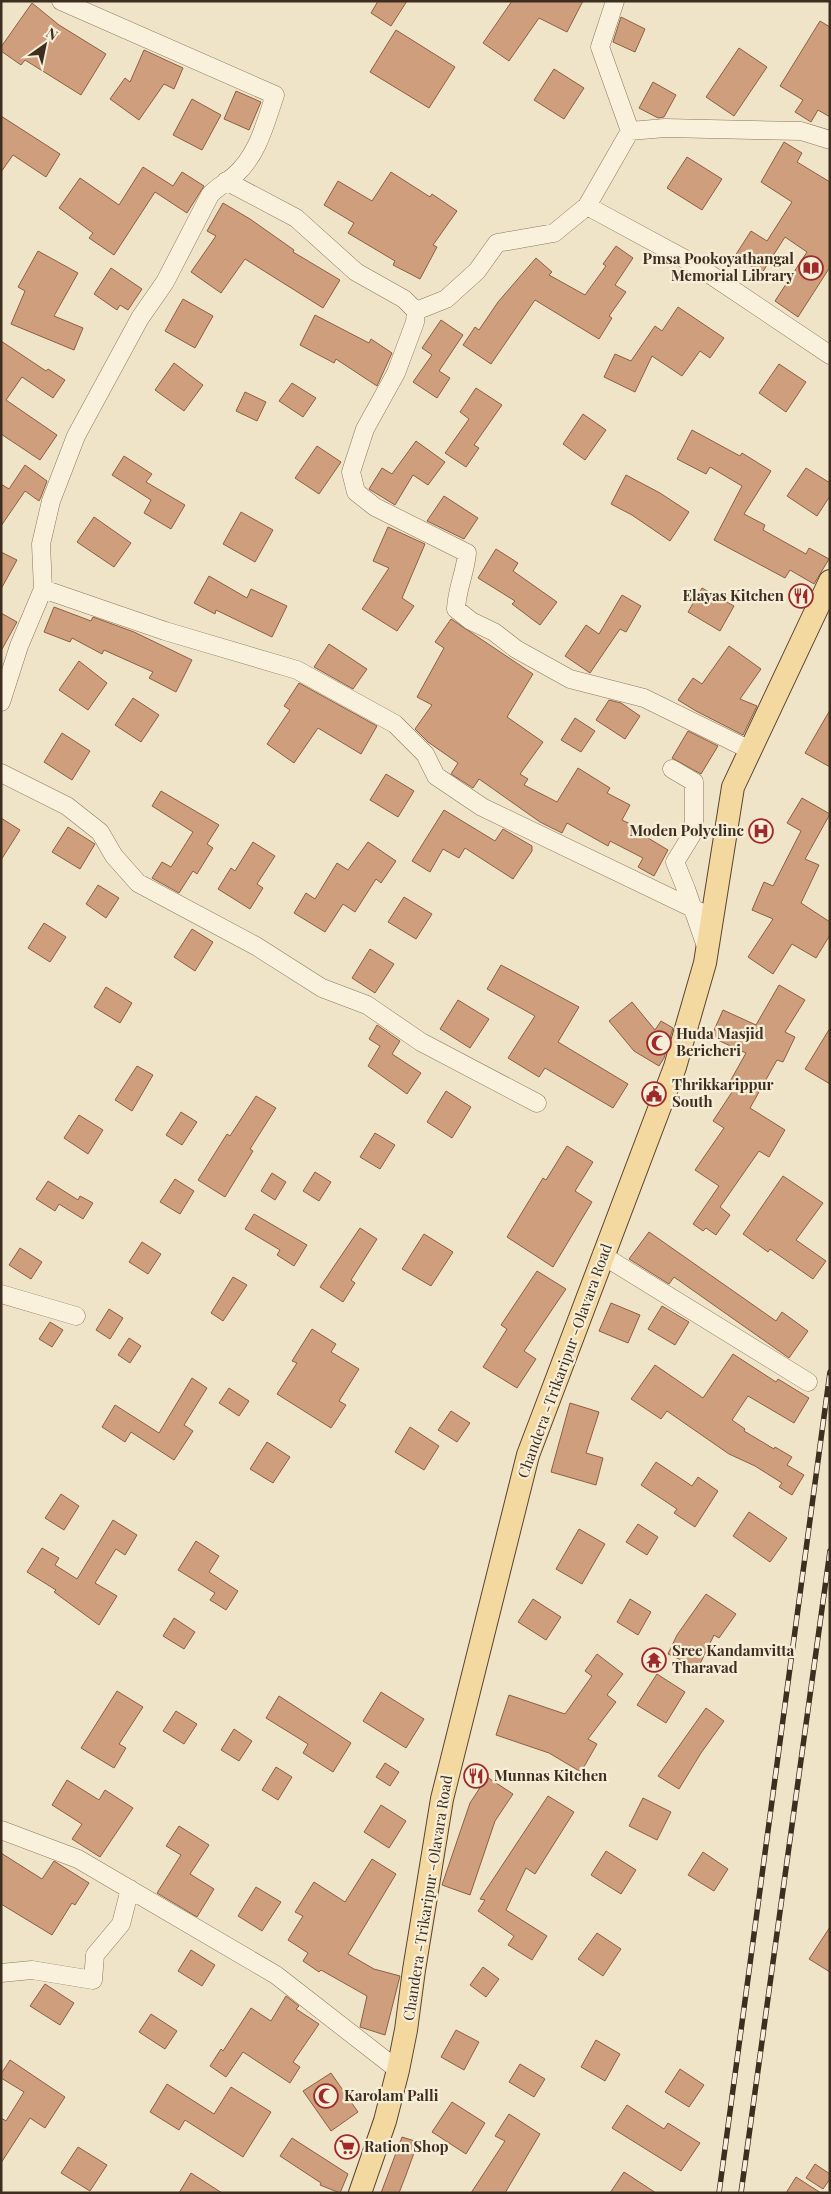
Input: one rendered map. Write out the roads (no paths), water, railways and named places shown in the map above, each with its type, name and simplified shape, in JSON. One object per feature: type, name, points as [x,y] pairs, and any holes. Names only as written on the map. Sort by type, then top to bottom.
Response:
[{"type":"main road","name":"Chandera -Trikaripur -Olavara Road","points":[[360,2193],[385,2121],[398,2070],[442,1799],[528,1455],[602,1255],[675,1067],[707,951],[733,787],[830,581]]},
{"type":"street","points":[[1,702],[19,646],[43,589],[41,544],[51,500],[76,436],[140,318],[165,282],[210,195],[248,162],[259,142],[275,95],[62,1]]},
{"type":"street","points":[[416,311],[446,299],[477,271],[497,243],[554,234],[587,206],[630,131],[600,47],[615,1]]},
{"type":"street","points":[[630,131],[665,128],[801,131],[830,140]]},
{"type":"street","points":[[226,181],[296,218],[356,272],[404,299],[416,311]]},
{"type":"street","points":[[587,206],[696,265],[830,355]]},
{"type":"street","points":[[416,311],[415,322],[396,373],[365,429],[351,472],[356,492],[375,508],[408,522],[467,554],[465,572],[457,589],[456,609],[471,621],[494,632],[516,649],[570,679],[644,698],[750,750]]},
{"type":"street","points":[[43,589],[165,631],[297,670],[395,724],[425,754],[436,776],[482,807],[713,918]]},
{"type":"street","points":[[672,769],[694,782],[694,831],[675,862],[707,951]]},
{"type":"street","points":[[1,773],[66,806],[100,832],[114,856],[138,882],[256,946],[322,988],[366,1005],[421,1042],[536,1103]]},
{"type":"street","points":[[602,1255],[808,1382]]},
{"type":"street","points":[[1,1294],[76,1316]]},
{"type":"street","points":[[1,1830],[78,1859],[276,1975],[398,2070]]},
{"type":"street","points":[[1,1973],[32,1970],[93,1980],[95,1955],[121,1924],[130,1889]]},
{"type":"railway","points":[[719,2193],[830,1372]]},
{"type":"railway","points":[[741,2193],[830,1551]]},
{"type":"place","name":"Pmsa Pookoyathangal Memorial Library","points":[[811,268]]},
{"type":"place","name":"Elayas Kitchen","points":[[801,596]]},
{"type":"place","name":"Moden Polyclinc","points":[[761,831]]},
{"type":"place","name":"Huda Masjid Bericheri","points":[[659,1043]]},
{"type":"place","name":"Thrikkarippur South","points":[[654,1094]]},
{"type":"place","name":"Sree Kandamvitta Tharavad","points":[[654,1660]]},
{"type":"place","name":"Munnas Kitchen","points":[[476,1776]]},
{"type":"place","name":"Karolam Palli","points":[[326,2096]]},
{"type":"place","name":"Ration Shop","points":[[347,2147]]}]
